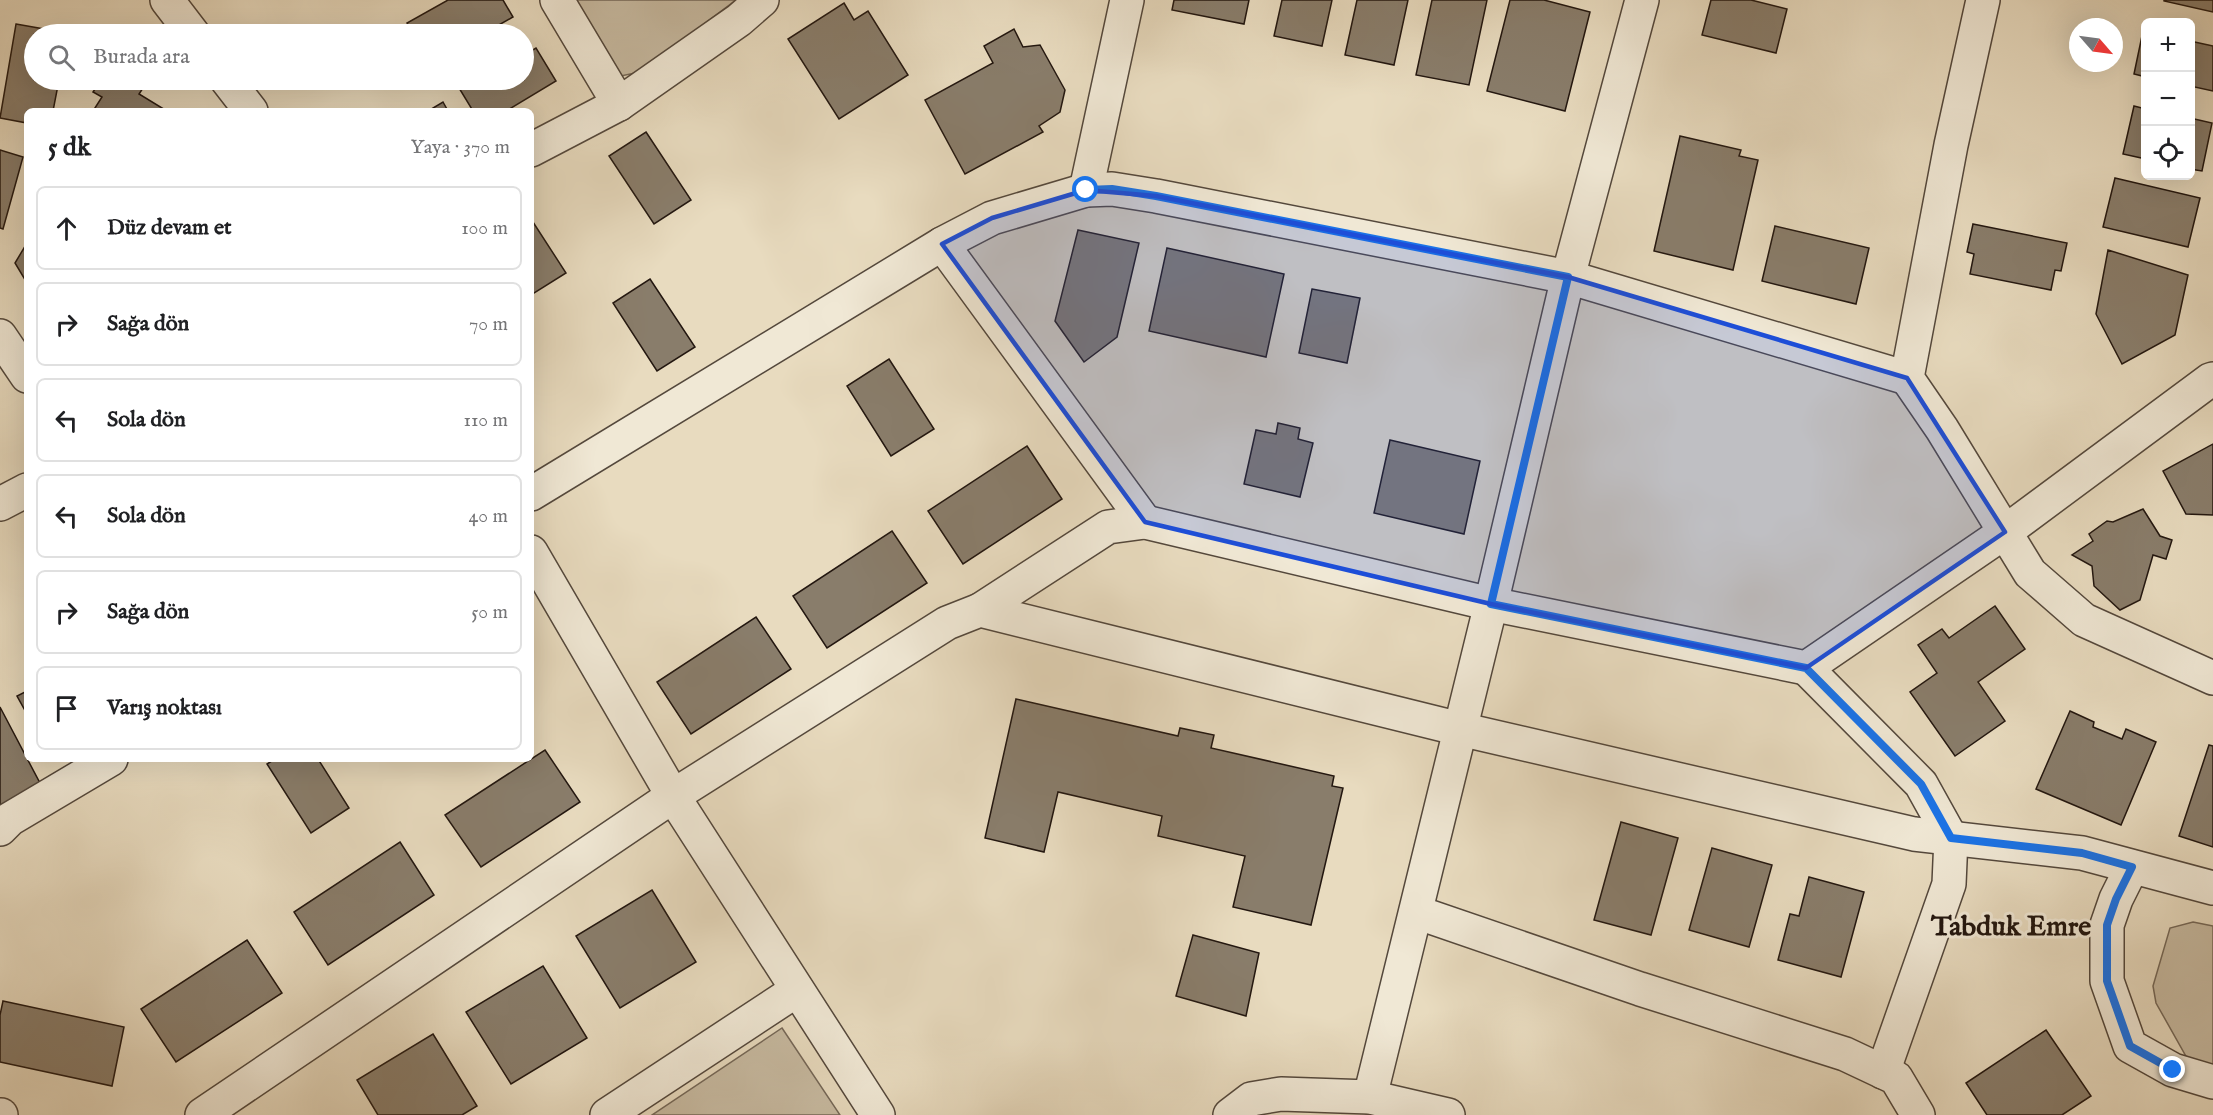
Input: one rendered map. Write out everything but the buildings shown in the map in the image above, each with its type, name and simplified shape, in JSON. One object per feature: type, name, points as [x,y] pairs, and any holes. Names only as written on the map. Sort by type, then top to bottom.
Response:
[{"type":"street","points":[[167,0],[185,24]]},
{"type":"street","points":[[557,0],[619,104]]},
{"type":"street","points":[[534,148],[619,104],[730,26],[762,0]]},
{"type":"street","points":[[1086,190],[1127,0]]},
{"type":"street","points":[[1370,1097],[1491,604],[1568,277],[1642,0]]},
{"type":"street","points":[[1907,378],[1951,145],[1983,0]]},
{"type":"street","points":[[235,90],[249,108]]},
{"type":"street","points":[[534,492],[942,243],[992,218],[1086,190],[1112,189],[1568,277],[1907,378],[1942,429],[2030,573],[2084,620],[2213,678]]},
{"type":"street","points":[[942,243],[1145,522]]},
{"type":"street","points":[[0,336],[24,372]]},
{"type":"street","points":[[1806,668],[2005,532],[2212,376]]},
{"type":"street","points":[[0,504],[24,491]]},
{"type":"street","points":[[201,1115],[673,796],[948,623],[980,610],[1108,527],[1145,522],[1491,604],[1806,668],[1921,784],[1951,838],[1949,884],[1883,1072]]},
{"type":"street","points":[[534,557],[673,796],[878,1115]]},
{"type":"street","points":[[980,610],[1460,729],[1914,834],[2082,853],[2213,888]]},
{"type":"street","points":[[0,829],[10,819],[106,762]]},
{"type":"street","points":[[2132,867],[2116,899],[2107,925],[2107,981],[2130,1046],[2173,1070],[2213,1082]]},
{"type":"street","points":[[1416,912],[1845,1054],[1896,1078],[1918,1115]]},
{"type":"street","points":[[607,1115],[797,990]]},
{"type":"street","points":[[1230,1115],[1251,1099],[1281,1094],[1370,1097],[1448,1115]]},
{"type":"highlighted area","points":[[1086,190],[1156,196],[1568,277],[1907,378],[2005,532],[1806,668],[1491,604],[1145,522],[942,244],[992,218]]},
{"type":"shaded area","points":[[573,0],[736,0],[640,72],[616,77]]},
{"type":"shaded area","points":[[2193,922],[2213,926],[2213,1066],[2187,1058],[2156,1003],[2153,986],[2170,928]]},
{"type":"shaded area","points":[[782,1028],[840,1115],[652,1115]]},
{"type":"district","name":"Tabduk Emre","points":[[2011,925]]},
{"type":"route","points":[[1086,190],[1112,189],[1156,196],[1568,277],[1491,604],[1806,668],[1921,784],[1951,838],[2082,853],[2132,867],[2116,899],[2107,925],[2107,981],[2130,1046],[2173,1070]]}]
